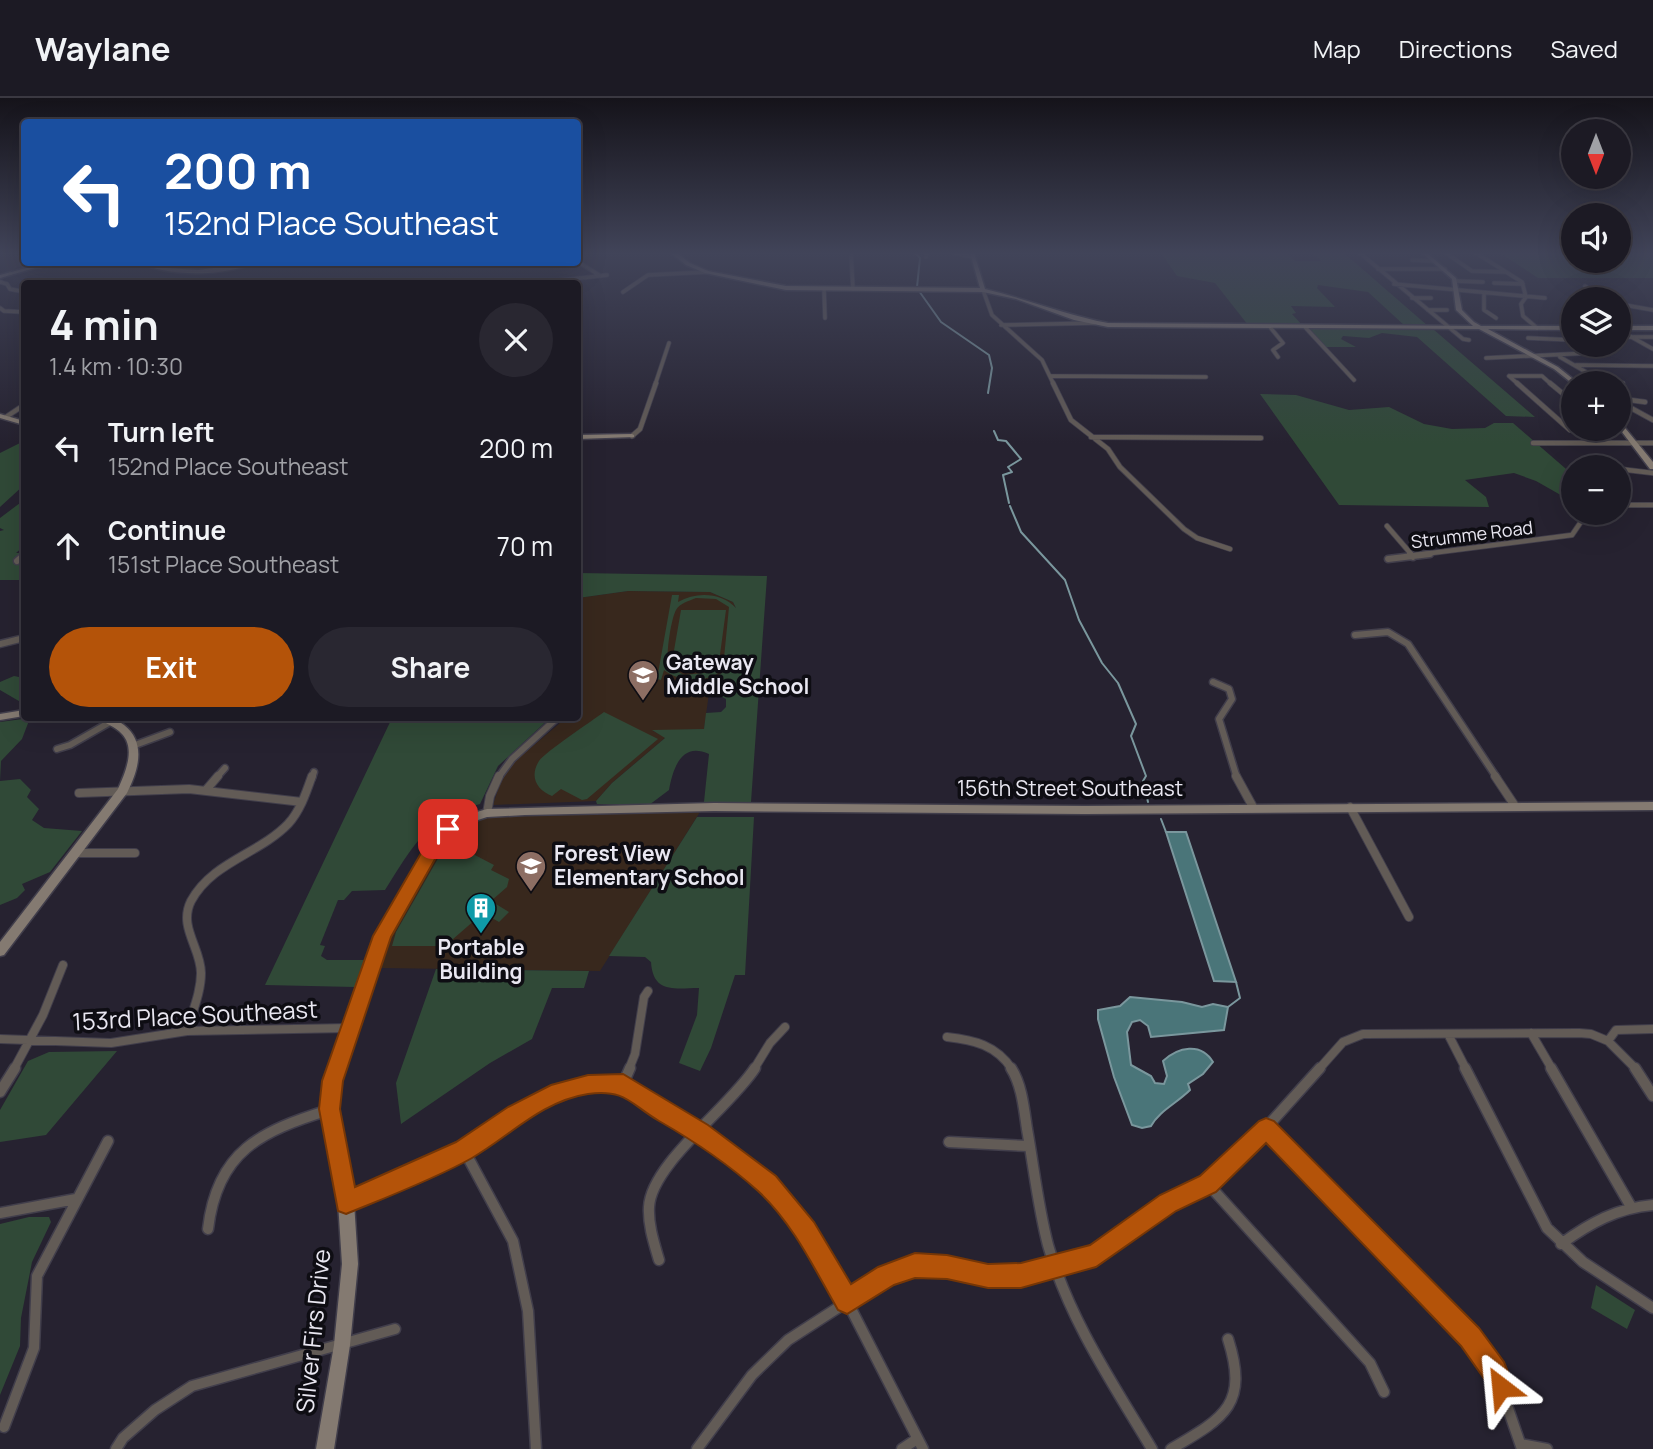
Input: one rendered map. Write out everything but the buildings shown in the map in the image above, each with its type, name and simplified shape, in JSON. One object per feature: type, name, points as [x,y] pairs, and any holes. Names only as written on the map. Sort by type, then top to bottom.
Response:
[{"type":"street","points":[[993,316],[1042,360],[1066,412],[1080,429],[1108,449],[1120,467],[1184,529],[1197,538],[1230,549]]},
{"type":"street","points":[[1065,316],[1094,323]]},
{"type":"street","points":[[1434,316],[1463,340],[1469,340]]},
{"type":"street","points":[[1466,316],[1480,327],[1561,372]]},
{"type":"street","points":[[1523,316],[1537,328]]},
{"type":"street","points":[[1000,325],[1094,323],[1270,327],[1561,328]]},
{"type":"street","points":[[1270,327],[1283,343],[1273,350],[1278,357]]},
{"type":"street","points":[[1305,327],[1354,380]]},
{"type":"street","points":[[1631,329],[1653,328]]},
{"type":"street","points":[[1631,337],[1653,337]]},
{"type":"street","points":[[1631,337],[1653,349]]},
{"type":"street","points":[[1528,338],[1561,339]]},
{"type":"street","points":[[581,437],[632,436],[640,429],[669,343]]},
{"type":"street","points":[[1557,355],[1585,371]]},
{"type":"street","points":[[1486,358],[1561,355]]},
{"type":"street","points":[[1576,365],[1653,366]]},
{"type":"street","points":[[1051,376],[1206,377]]},
{"type":"street","points":[[1561,392],[1542,376],[1509,376],[1561,421]]},
{"type":"street","points":[[1631,399],[1645,402]]},
{"type":"street","points":[[3,417],[21,407]]},
{"type":"street","points":[[1631,408],[1653,420]]},
{"type":"street","points":[[3,417],[21,423]]},
{"type":"street","points":[[1091,437],[1261,438]]},
{"type":"street","points":[[1631,439],[1653,470]]},
{"type":"street","points":[[1534,443],[1653,443]]},
{"type":"street","points":[[1631,469],[1653,470]]},
{"type":"street","points":[[1631,505],[1653,505]]},
{"type":"street","name":"Strumme Road","points":[[1388,559],[1572,535],[1579,525]]},
{"type":"street","points":[[1387,526],[1406,552],[1414,557]]},
{"type":"street","points":[[17,561],[21,558]]},
{"type":"street","points":[[1355,635],[1385,630],[1398,635],[1408,645],[1515,806]]},
{"type":"street","points":[[0,645],[21,639]]},
{"type":"street","points":[[1213,681],[1229,689],[1232,699],[1219,719],[1235,775],[1253,807]]},
{"type":"street","points":[[0,717],[21,714]]},
{"type":"street","points":[[57,749],[70,745],[105,721]]},
{"type":"street","points":[[0,951],[123,790],[134,766],[135,745],[129,735],[111,721]]},
{"type":"street","points":[[488,813],[493,782],[500,772],[554,721]]},
{"type":"street","points":[[135,745],[170,732]]},
{"type":"street","points":[[206,790],[225,768]]},
{"type":"street","points":[[187,1031],[202,972],[185,923],[189,906],[198,888],[209,877],[226,863],[272,838],[295,816],[314,772]]},
{"type":"street","points":[[79,793],[164,787],[206,790],[276,802],[302,802]]},
{"type":"street","name":"156th Street Southeast","points":[[488,813],[714,807],[1072,810],[1653,806]]},
{"type":"street","points":[[1350,807],[1409,917]]},
{"type":"street","name":"Silver Firs Drive","points":[[325,1449],[342,1345],[350,1264],[346,1202],[329,1109],[332,1081],[382,936],[437,841],[448,829],[488,813]]},
{"type":"street","points":[[75,853],[135,853]]},
{"type":"street","points":[[0,1091],[44,1020],[48,1000],[63,965]]},
{"type":"street","points":[[623,1084],[635,1054],[643,997],[648,991]]},
{"type":"street","points":[[659,1260],[648,1218],[652,1193],[663,1173],[750,1075],[771,1038],[785,1027]]},
{"type":"street","name":"153rd Place Southeast","points":[[0,1039],[111,1043],[187,1031],[349,1028]]},
{"type":"street","points":[[1608,1041],[1616,1030],[1653,1029]]},
{"type":"street","points":[[1531,1033],[1630,1205]]},
{"type":"street","points":[[697,1449],[752,1375],[788,1340],[887,1276],[915,1265],[947,1267],[988,1276],[1021,1276],[1096,1255],[1168,1203],[1208,1184],[1266,1128],[1343,1042],[1363,1034],[1591,1034],[1608,1041],[1631,1062],[1653,1096]]},
{"type":"street","points":[[1448,1034],[1547,1228],[1560,1244],[1590,1268],[1653,1308]]},
{"type":"street","points":[[947,1038],[981,1041],[1008,1062],[1021,1095],[1039,1206],[1055,1266],[1093,1350],[1152,1449]]},
{"type":"street","points":[[346,1202],[464,1150],[515,1115],[559,1092],[588,1084],[623,1084],[663,1112],[700,1132],[768,1184],[806,1231],[847,1301],[920,1444],[902,1449]]},
{"type":"street","points":[[208,1229],[209,1212],[218,1186],[233,1160],[250,1143],[274,1128],[329,1109]]},
{"type":"street","points":[[1266,1128],[1470,1337],[1494,1371],[1521,1446],[1548,1449]]},
{"type":"street","points":[[4,1427],[34,1348],[37,1276],[108,1141]]},
{"type":"street","points":[[949,1142],[1028,1146]]},
{"type":"street","points":[[464,1150],[513,1241],[528,1311],[536,1449]]},
{"type":"street","points":[[1208,1184],[1370,1363],[1384,1392]]},
{"type":"street","points":[[0,1213],[76,1199]]},
{"type":"street","points":[[1560,1244],[1592,1221],[1630,1205],[1653,1205]]},
{"type":"street","points":[[119,1443],[155,1410],[192,1386],[395,1329]]},
{"type":"street","points":[[1171,1449],[1216,1422],[1232,1403],[1237,1371],[1228,1339]]},
{"type":"shaded area","points":[[1241,316],[1294,316],[1303,326],[1248,325]]},
{"type":"shaded area","points":[[1394,316],[1417,316],[1428,326],[1405,326]]},
{"type":"shaded area","points":[[1309,328],[1433,329],[1535,417],[1506,416],[1417,337],[1382,333],[1369,338],[1343,336],[1341,339],[1356,347],[1326,347]]},
{"type":"shaded area","points":[[1260,394],[1296,395],[1349,410],[1389,407],[1424,424],[1452,429],[1485,428],[1494,423],[1513,423],[1561,465],[1561,495],[1536,481],[1514,473],[1465,480],[1486,497],[1489,507],[1339,505]]},
{"type":"shaded area","points":[[21,442],[21,488],[0,507],[0,453]]},
{"type":"shaded area","points":[[21,502],[21,549],[16,553],[21,553],[21,580],[0,580],[0,531],[4,530],[0,528],[0,518]]},
{"type":"shaded area","points":[[581,573],[767,576],[751,802],[704,802],[709,754],[692,751],[680,759],[669,790],[649,805],[597,804],[596,801],[612,783],[665,738],[652,730],[704,729],[706,713],[721,712],[726,707],[726,699],[710,690],[711,679],[729,669],[729,663],[716,675],[698,680],[680,678],[664,670],[661,680],[657,679],[672,595],[679,595],[678,602],[693,596],[709,595],[724,599],[736,608],[733,602],[710,592],[628,591],[581,598]],"holes":[[[696,598],[716,599],[729,607],[724,658],[713,672],[684,675],[669,667],[669,638],[676,610]]]},
{"type":"shaded area","name":"Gateway Middle School","points":[[628,591],[710,592],[733,602],[737,611],[729,669],[711,679],[704,729],[653,731],[666,737],[612,783],[596,801],[493,805],[501,780],[514,762],[562,721],[581,721],[581,598]]},
{"type":"shaded area","points":[[681,610],[726,610],[719,662],[672,662]]},
{"type":"shaded area","points":[[14,676],[21,677],[21,702],[0,690],[0,682]]},
{"type":"shaded area","points":[[604,712],[658,739],[587,799],[582,800],[561,789],[552,796],[542,790],[535,778],[539,761]]},
{"type":"shaded area","points":[[29,721],[22,739],[1,761],[0,781],[0,722]]},
{"type":"shaded area","points":[[391,721],[547,721],[498,766],[480,804],[446,817],[423,836],[385,890],[352,891],[344,900],[338,900],[320,945],[325,946],[321,956],[327,960],[364,960],[355,987],[265,985]]},
{"type":"shaded area","points":[[20,779],[31,790],[27,797],[39,809],[32,820],[44,828],[82,831],[50,872],[22,884],[25,890],[17,898],[0,905],[0,781]]},
{"type":"shaded area","name":"Forest View Elementary School","points":[[700,812],[600,971],[382,968],[381,962],[391,932],[433,855],[444,840],[473,821],[492,817]]},
{"type":"shaded area","points":[[697,817],[754,817],[745,975],[735,975],[711,1048],[700,1071],[679,1063],[697,1015],[699,988],[674,988],[661,984],[656,980],[651,962],[645,957],[609,956]]},
{"type":"shaded area","points":[[1166,832],[1186,832],[1236,982],[1214,981]]},
{"type":"shaded area","points":[[448,841],[494,865],[491,870],[509,879],[507,887],[491,901],[509,912],[499,922],[483,913],[445,946],[392,946],[396,932]]},
{"type":"shaded area","points":[[436,969],[589,971],[584,988],[552,988],[532,1039],[490,1063],[401,1124],[396,1083]]},
{"type":"shaded area","points":[[1130,997],[1182,1002],[1202,1007],[1213,1004],[1228,1007],[1224,1030],[1151,1037],[1148,1026],[1140,1020],[1132,1022],[1127,1032],[1131,1065],[1151,1076],[1155,1083],[1164,1084],[1167,1076],[1163,1061],[1175,1052],[1196,1049],[1213,1062],[1203,1074],[1188,1084],[1190,1090],[1163,1111],[1151,1126],[1142,1128],[1132,1125],[1114,1077],[1098,1019],[1098,1010],[1120,1006]]},
{"type":"shaded area","points":[[117,1051],[46,1135],[0,1142],[0,1110],[28,1061],[49,1052]]},
{"type":"shaded area","points":[[29,1217],[49,1217],[51,1222],[32,1262],[21,1318],[20,1346],[0,1395],[0,1224]]},
{"type":"shaded area","points":[[1596,1285],[1635,1310],[1627,1329],[1591,1308]]},
{"type":"waterway","points":[[937,316],[941,322],[989,355],[992,368],[988,393]]},
{"type":"waterway","points":[[994,431],[998,440],[1006,441],[1021,459],[1008,467],[1012,472],[1003,475],[1009,503]]},
{"type":"waterway","points":[[1010,506],[1021,532],[1065,580],[1079,620],[1102,663],[1118,683],[1136,724],[1131,736],[1146,776],[1143,781],[1148,802]]},
{"type":"waterway","points":[[1161,819],[1166,832]]},
{"type":"waterway","points":[[1228,1007],[1240,998],[1236,982]]},
{"type":"place","name":"Gateway Middle School","points":[[643,702]]},
{"type":"place","name":"Forest View Elementary School","points":[[531,893]]},
{"type":"place","name":"Portable Building","points":[[481,935]]},
{"type":"route","points":[[448,829],[437,841],[382,936],[332,1081],[329,1109],[346,1202],[464,1150],[515,1115],[559,1092],[588,1084],[623,1084],[663,1112],[700,1132],[768,1184],[806,1231],[847,1301],[887,1276],[915,1265],[947,1267],[988,1276],[1021,1276],[1096,1255],[1168,1203],[1208,1184],[1266,1128],[1470,1337],[1494,1371],[1501,1387]]}]
